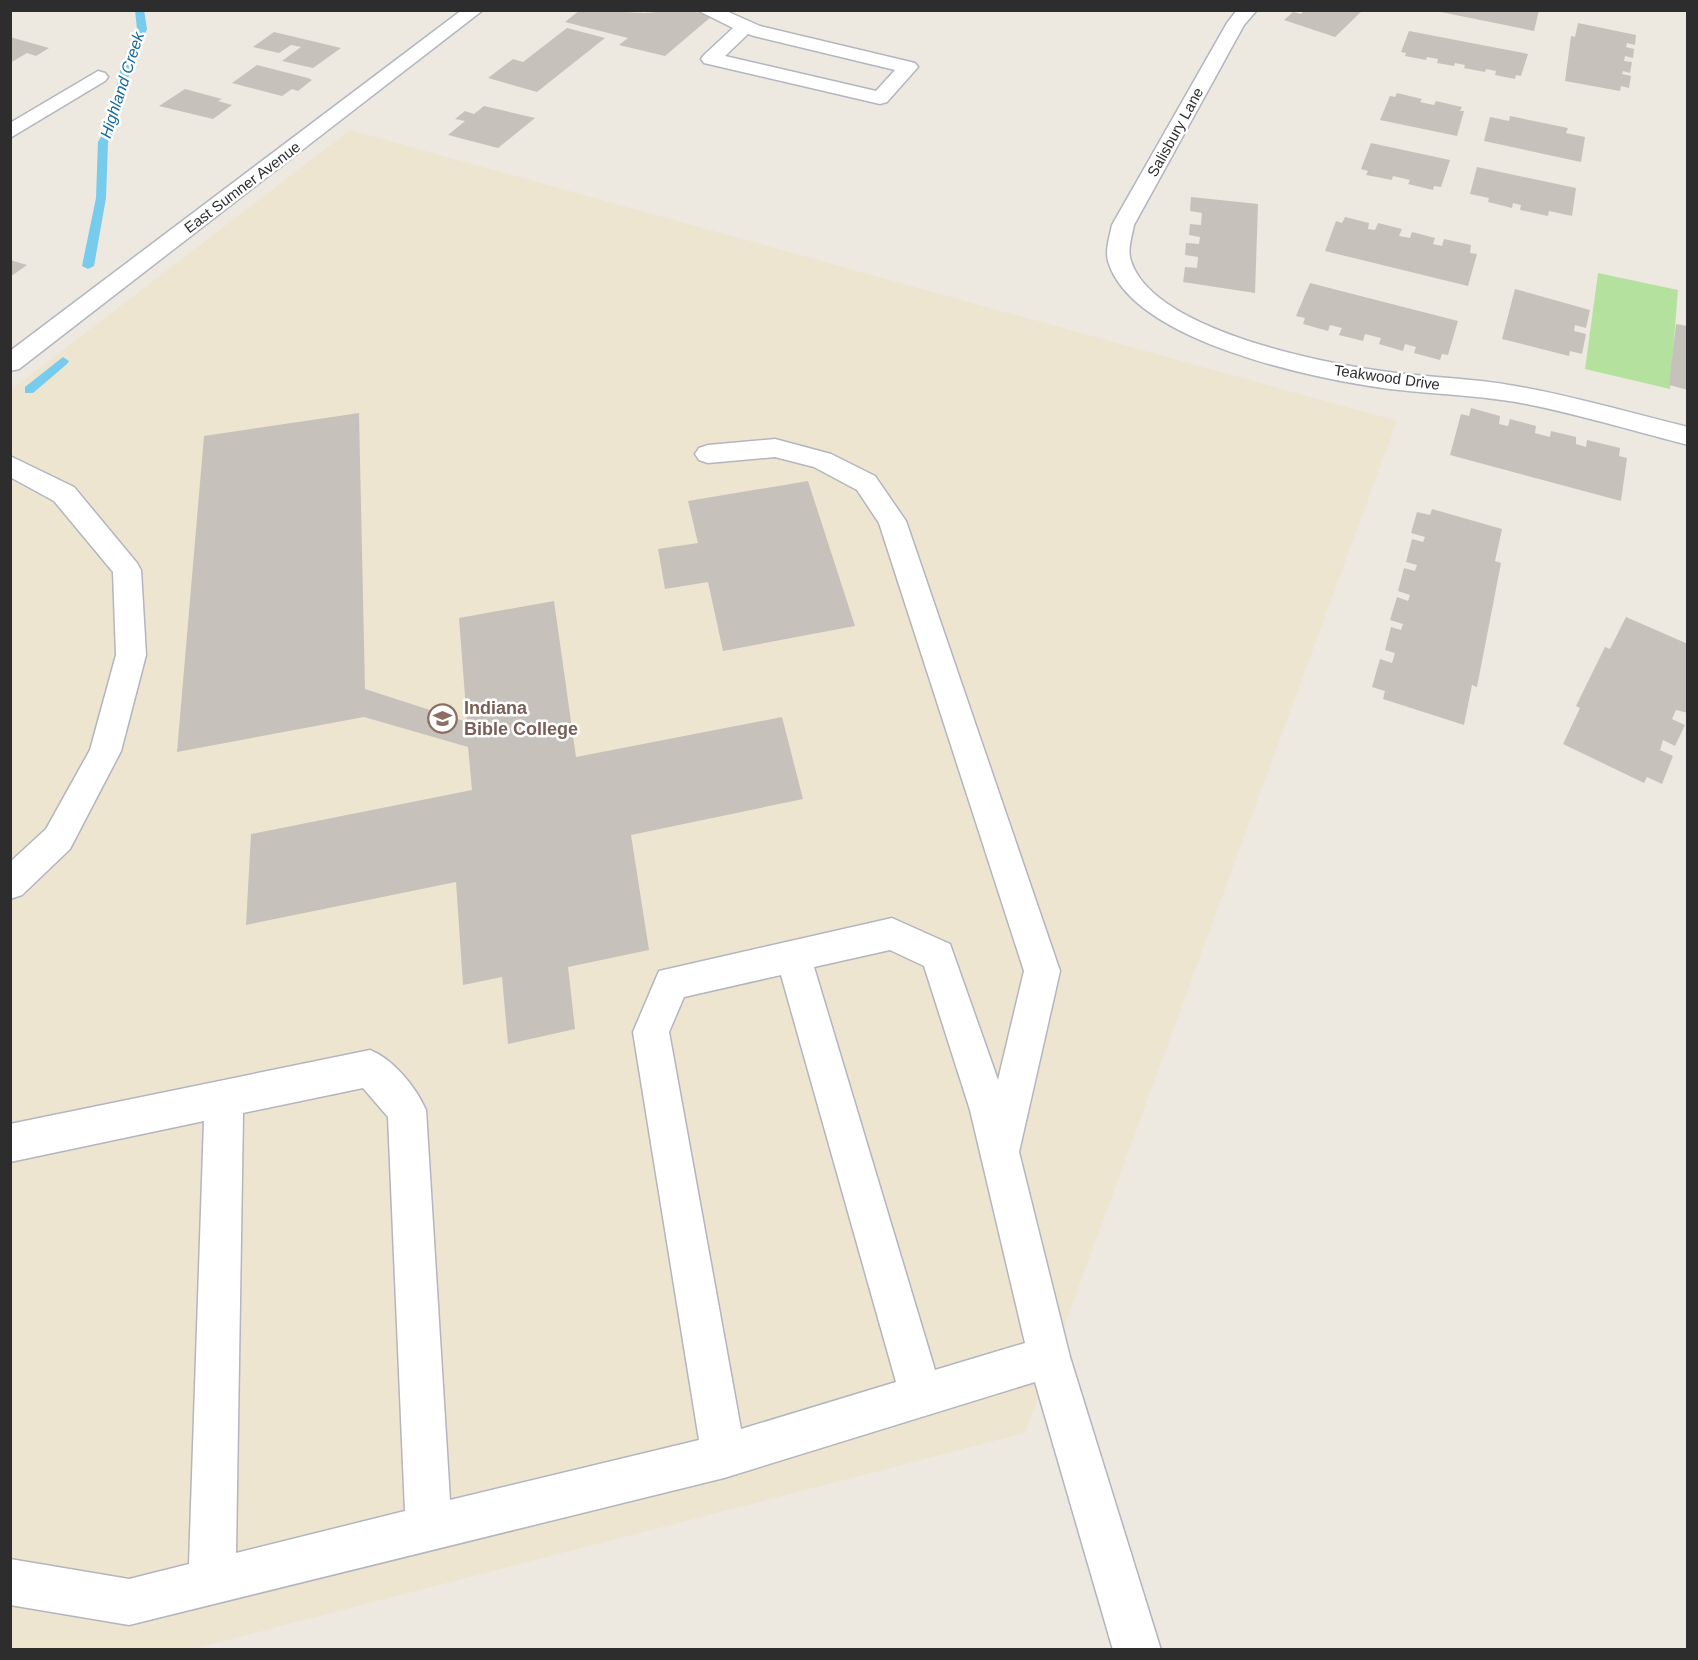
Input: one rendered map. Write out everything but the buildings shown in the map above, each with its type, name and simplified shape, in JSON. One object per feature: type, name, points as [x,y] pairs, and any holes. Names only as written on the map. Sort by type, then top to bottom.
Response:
[{"type":"street","name":"East Sumner Avenue","points":[[10,363],[474,10]]},
{"type":"street","points":[[706,10],[746,26],[754,30],[908,67],[880,98],[711,59],[746,26]]},
{"type":"street","name":"Salisbury Lane","points":[[1118,259],[1118,238],[1123,225],[1236,23],[1248,10]]},
{"type":"street","points":[[10,132],[98,77]]},
{"type":"street","name":"Teakwood Drive","points":[[1118,259],[1128,281],[1145,300],[1174,320],[1212,336],[1331,369],[1412,383],[1461,386],[1518,394],[1688,436]]},
{"type":"street","points":[[708,454],[775,448],[822,460],[866,483],[892,521],[918,605],[1042,971],[1000,1153]]},
{"type":"street","points":[[10,465],[64,494],[127,570],[131,655],[105,751],[58,839],[10,884]]},
{"type":"street","points":[[724,1456],[651,1032],[672,983],[892,934],[938,955],[989,1110],[1049,1357],[1137,1650]]},
{"type":"street","points":[[793,956],[921,1395]]},
{"type":"street","points":[[10,1143],[370,1068],[407,1110],[429,1528]]},
{"type":"street","points":[[212,1581],[224,1098]]},
{"type":"street","points":[[10,1582],[129,1602],[724,1456],[1049,1357]]},
{"type":"shaded area","points":[[350,130],[1397,421],[1025,1433],[192,1649],[11,1650],[11,390]]},
{"type":"green space","points":[[1598,273],[1678,290],[1670,389],[1585,369]]},
{"type":"waterway","name":"Highland Creek","points":[[88,266],[101,198],[103,142],[112,126],[125,71],[142,29],[139,10]]},
{"type":"waterway","name":"Highland Creek","points":[[29,390],[63,361]]},
{"type":"place","name":"Indiana Bible College","points":[[443,718]]}]
